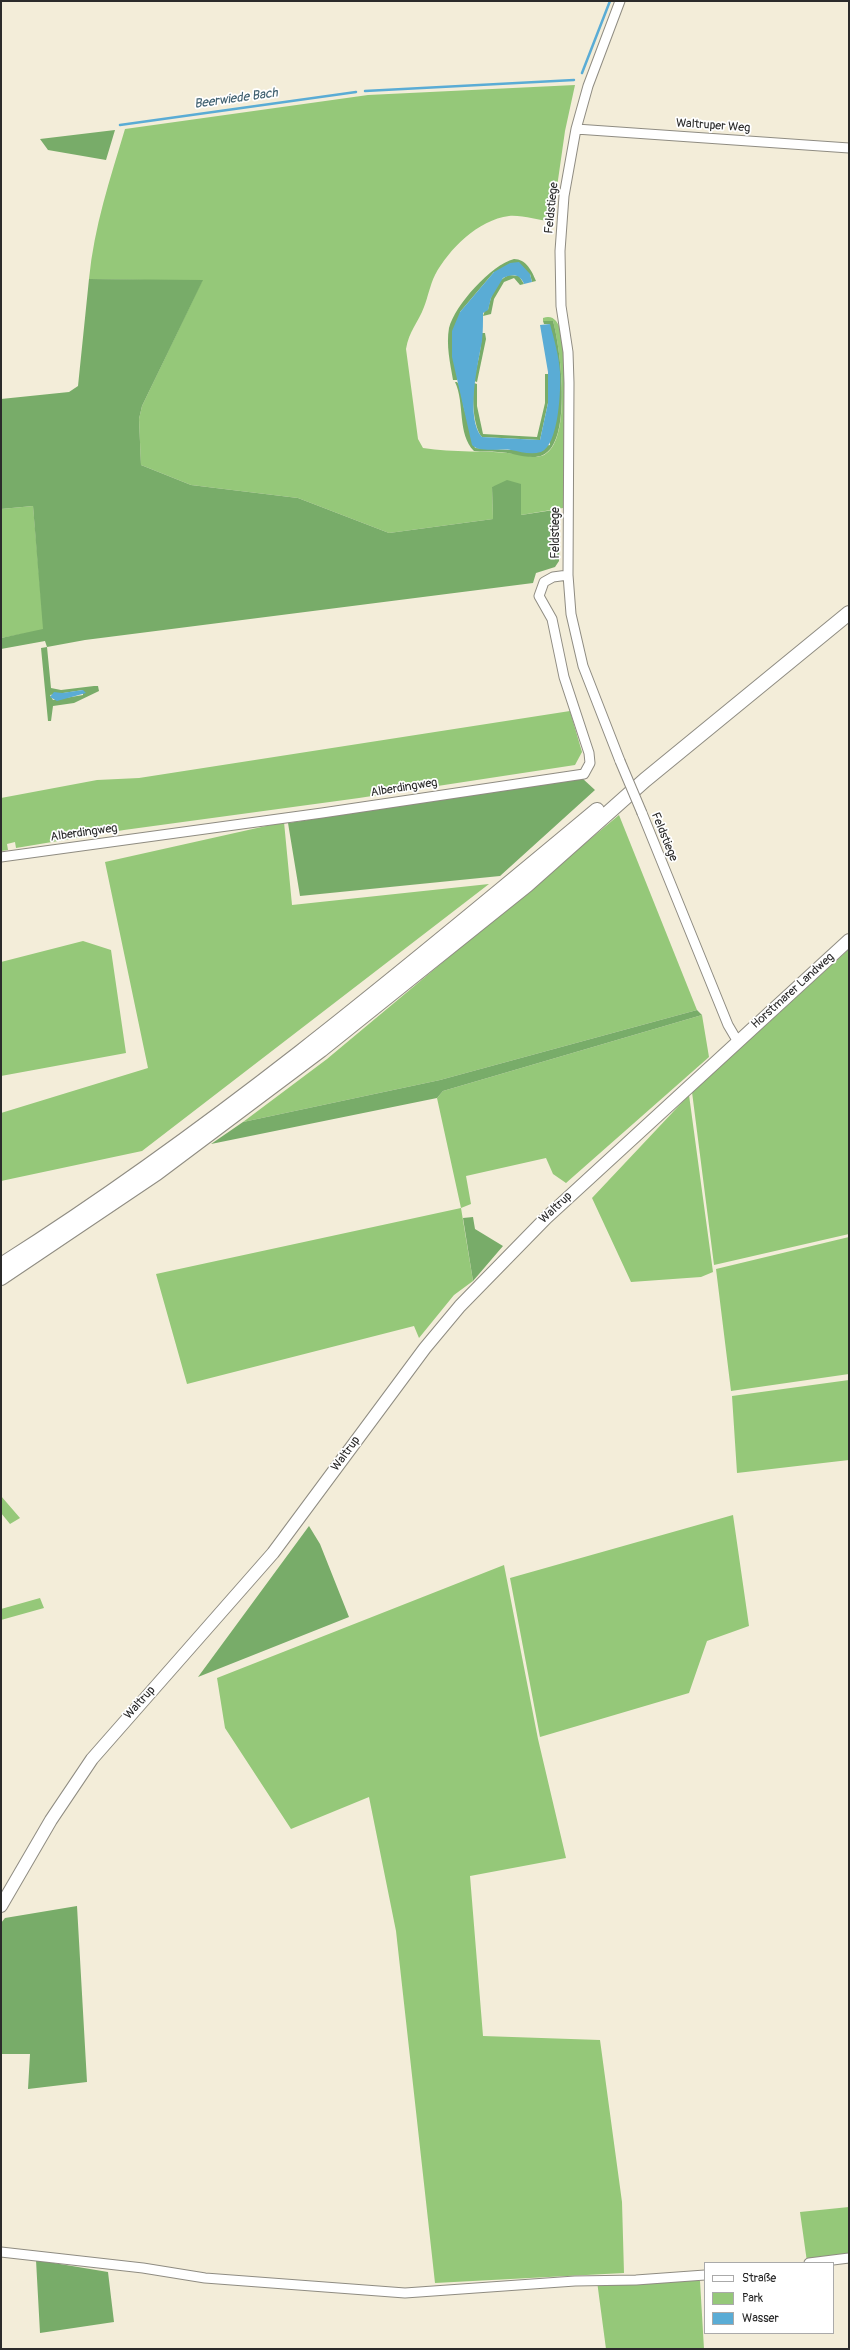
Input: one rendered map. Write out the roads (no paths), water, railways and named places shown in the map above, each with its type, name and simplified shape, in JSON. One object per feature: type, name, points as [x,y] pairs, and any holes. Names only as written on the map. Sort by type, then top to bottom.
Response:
[{"type":"highway","points":[[1,1265],[155,1162],[314,1043],[849,602]]},
{"type":"highway","points":[[1,1278],[157,1173],[321,1050],[527,885],[646,780],[849,613]]},
{"type":"main road","name":"Horstmarer Landweg","points":[[738,1042],[849,940]]},
{"type":"main road","name":"Waltrup","points":[[1,1906],[54,1814],[92,1759],[272,1553],[444,1324],[525,1238],[738,1042]]},
{"type":"street","name":"Feldstiege","points":[[620,1],[588,86],[576,129],[564,196],[560,251],[561,306],[568,352],[569,384],[568,575],[571,614],[581,659],[620,761],[728,1026],[738,1042]]},
{"type":"street","name":"Waltruper Weg","points":[[576,129],[849,148]]},
{"type":"street","name":"Alberdingweg","points":[[1,857],[322,813],[584,774],[590,764],[590,753],[564,678],[552,619],[539,596],[544,582],[553,577],[568,575]]},
{"type":"street","points":[[1,2252],[144,2268],[205,2278],[405,2293],[575,2281],[636,2280],[704,2275]]},
{"type":"street","points":[[817,2262],[849,2258]]},
{"type":"water","points":[[519,262],[530,274],[532,282],[524,284],[518,276],[515,275],[503,278],[491,298],[488,310],[483,313],[482,341],[474,390],[474,418],[477,429],[482,437],[540,440],[548,403],[548,372],[540,325],[550,324],[560,372],[558,416],[552,439],[547,447],[541,452],[534,453],[507,450],[485,450],[472,445],[452,357],[452,331],[460,312],[494,272],[510,263]]},
{"type":"water","points":[[83,690],[86,693],[57,701],[50,697],[54,692],[62,693]]},
{"type":"waterway","name":"Beerwiede Bach","points":[[582,73],[610,1]]},
{"type":"waterway","name":"Beerwiede Bach","points":[[365,91],[574,80]]},
{"type":"waterway","name":"Beerwiede Bach","points":[[120,125],[356,92]]}]
